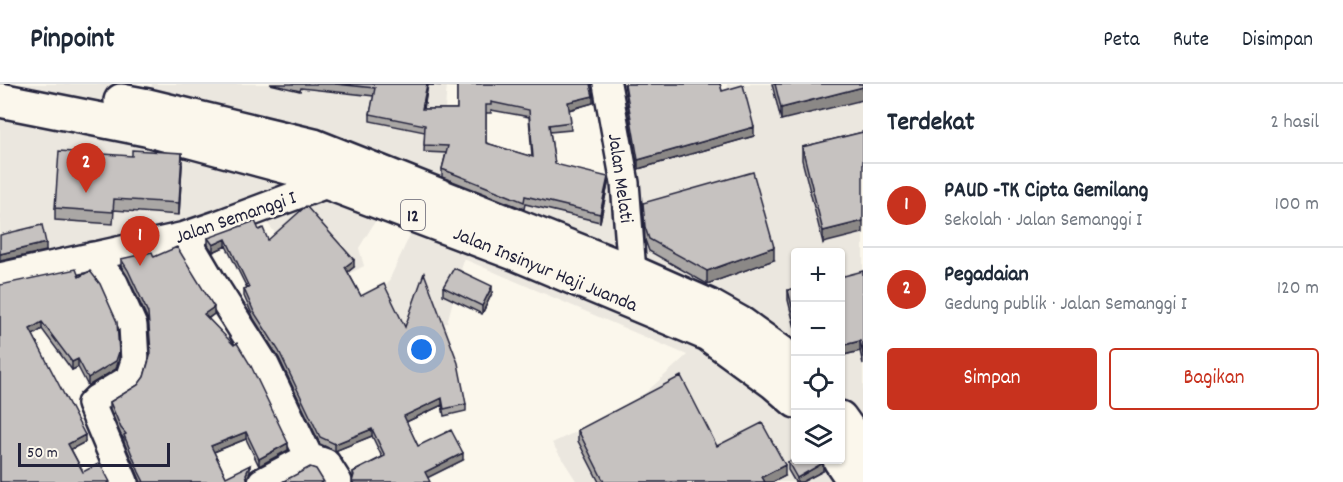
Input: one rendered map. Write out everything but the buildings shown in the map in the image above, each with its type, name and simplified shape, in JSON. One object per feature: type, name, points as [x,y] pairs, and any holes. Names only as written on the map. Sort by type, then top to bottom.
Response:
[{"type":"highway","name":"Jalan Insinyur Haji Juanda","points":[[37,84],[148,106],[314,146],[632,272],[709,306],[741,324],[780,352],[791,364]]},
{"type":"highway","name":"Jalan Insinyur Haji Juanda","points":[[0,100],[146,129],[299,170],[517,254],[708,334],[776,383],[791,397]]},
{"type":"highway","points":[[845,425],[863,450]]},
{"type":"highway","points":[[843,464],[855,482]]},
{"type":"street","name":"Jalan Melati","points":[[607,84],[625,183],[632,272]]},
{"type":"street","name":"Jalan Semanggi I","points":[[0,277],[185,236],[329,183]]},
{"type":"street","points":[[185,236],[265,364],[309,457],[326,463],[338,482]]},
{"type":"street","points":[[93,256],[114,283],[133,326],[135,361],[129,379],[91,404],[124,482]]},
{"type":"street","points":[[262,482],[309,457]]},
{"type":"shaded area","points":[[0,84],[130,84],[151,88],[152,84],[447,84],[443,135],[607,178],[606,126],[728,92],[727,84],[863,84],[863,482],[577,482],[552,443],[631,406],[687,355],[464,259],[447,323],[390,336],[380,300],[410,235],[376,220],[359,248],[364,266],[318,290],[254,205],[0,275]]},
{"type":"place","name":"Pegadaian","points":[[86,193]]},
{"type":"place","name":"PAUD -TK Cipta Gemilang","points":[[140,266]]}]
